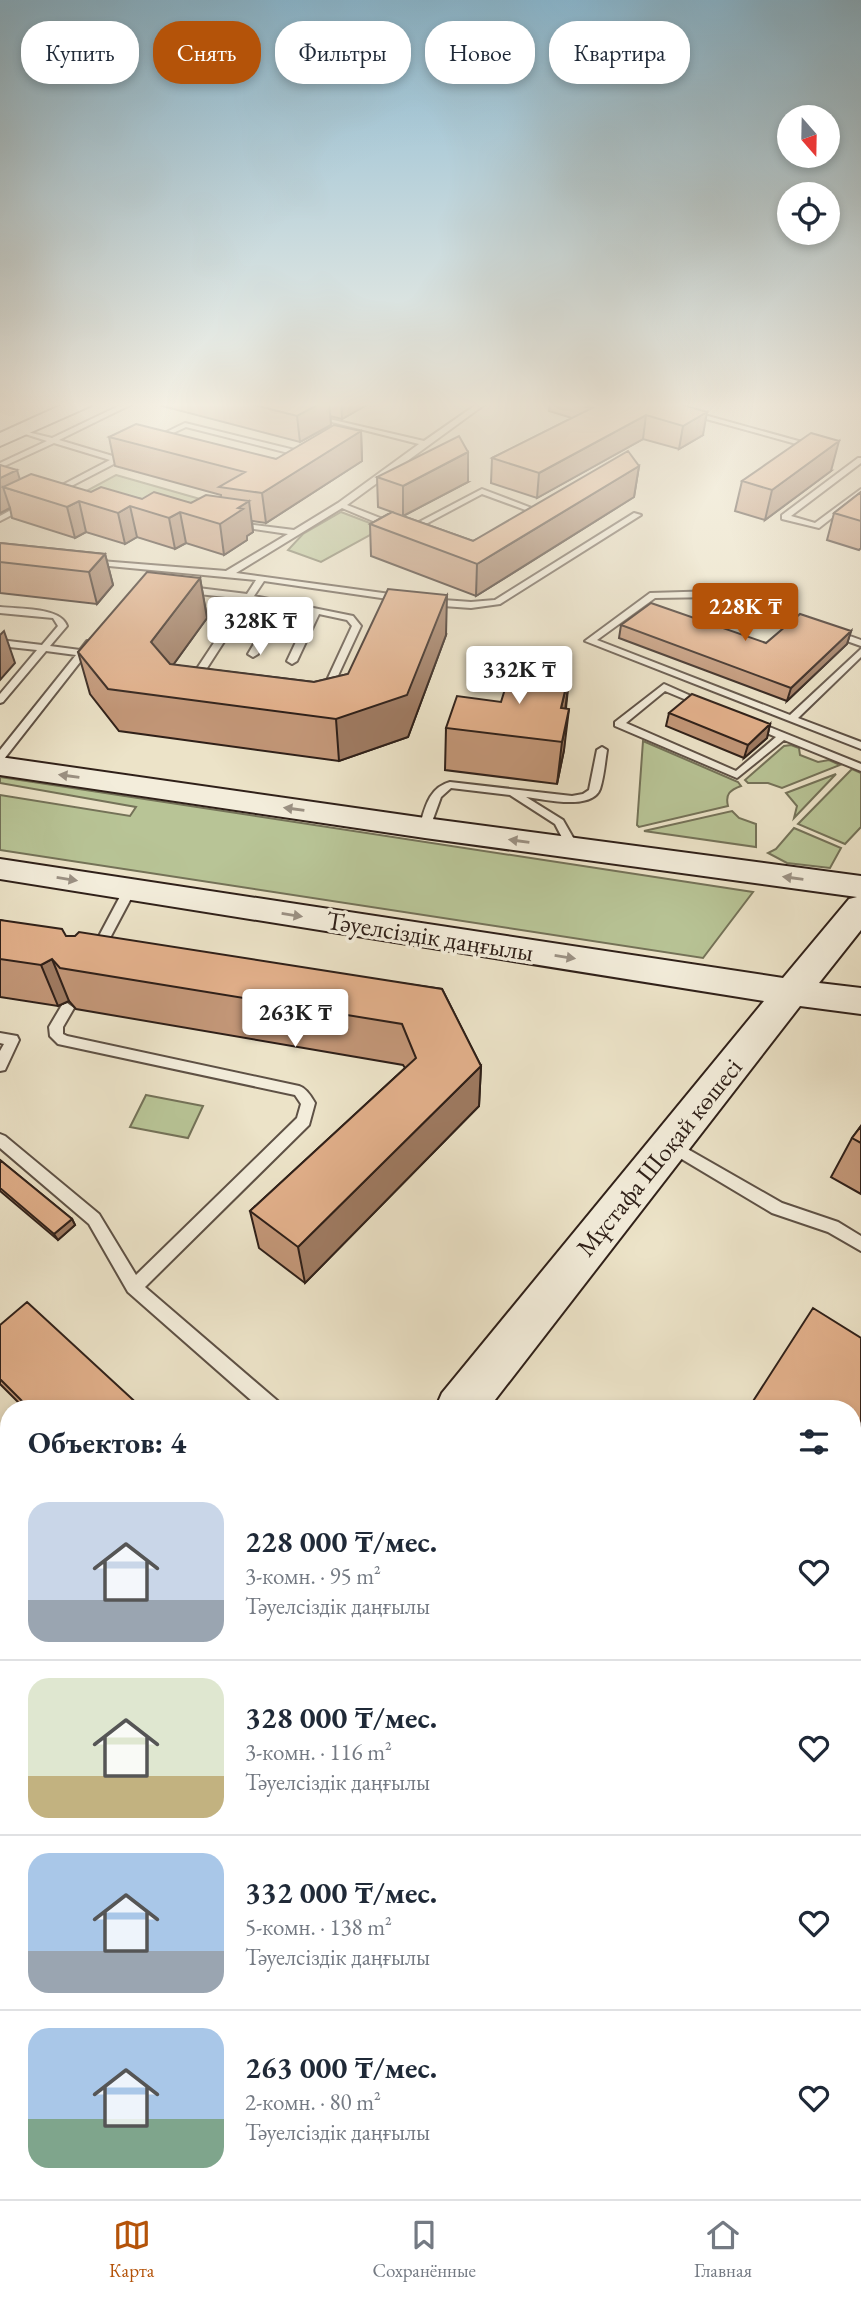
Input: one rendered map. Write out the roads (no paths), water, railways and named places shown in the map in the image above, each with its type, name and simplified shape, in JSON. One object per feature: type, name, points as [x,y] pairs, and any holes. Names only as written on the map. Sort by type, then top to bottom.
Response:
[{"type":"street","points":[[0,766],[425,828],[861,887]]},
{"type":"street","name":"Тәуелсіздік даңғылы","points":[[0,869],[861,1001]]},
{"type":"street","name":"Мұстафа Шоқай көшесі","points":[[466,1400],[668,1144],[861,907]]},
{"type":"lane","points":[[0,519],[29,505]]},
{"type":"lane","points":[[228,574],[341,505],[416,536]]},
{"type":"lane","points":[[405,531],[457,505]]},
{"type":"lane","points":[[516,524],[538,512],[517,505]]},
{"type":"lane","points":[[802,505],[785,517],[816,526],[843,505]]},
{"type":"lane","points":[[422,601],[471,606],[497,602],[637,515]]},
{"type":"lane","points":[[217,521],[298,533]]},
{"type":"lane","points":[[79,561],[228,574],[408,599]]},
{"type":"lane","points":[[149,579],[158,569]]},
{"type":"lane","points":[[208,684],[195,683],[192,680],[261,579]]},
{"type":"lane","points":[[190,590],[248,597],[350,618],[357,626],[327,693],[318,696]]},
{"type":"lane","points":[[861,643],[717,594],[653,595],[590,641],[861,746]]},
{"type":"lane","points":[[253,654],[282,604]]},
{"type":"lane","points":[[0,610],[55,616],[61,620],[63,626],[0,700]]},
{"type":"lane","points":[[292,661],[316,610]]},
{"type":"lane","points":[[0,757],[80,653],[98,635]]},
{"type":"lane","points":[[0,643],[80,653]]},
{"type":"lane","points":[[792,718],[861,652]]},
{"type":"lane","points":[[712,707],[664,687],[619,723],[737,775],[783,736]]},
{"type":"lane","points":[[735,716],[861,768]]},
{"type":"lane","points":[[425,828],[437,793],[442,787],[450,785],[572,799],[586,797],[594,791],[602,750]]},
{"type":"lane","points":[[510,793],[559,822],[573,848]]},
{"type":"lane","points":[[93,960],[130,889]]},
{"type":"lane","points":[[67,1008],[56,1027],[57,1036],[63,1040],[299,1091],[308,1103],[304,1121],[134,1287]]},
{"type":"lane","points":[[0,1038],[12,1040],[0,1066]]},
{"type":"lane","points":[[0,1140],[94,1219],[134,1287],[264,1400]]},
{"type":"lane","points":[[668,1144],[777,1208],[833,1227],[861,1244]]}]
